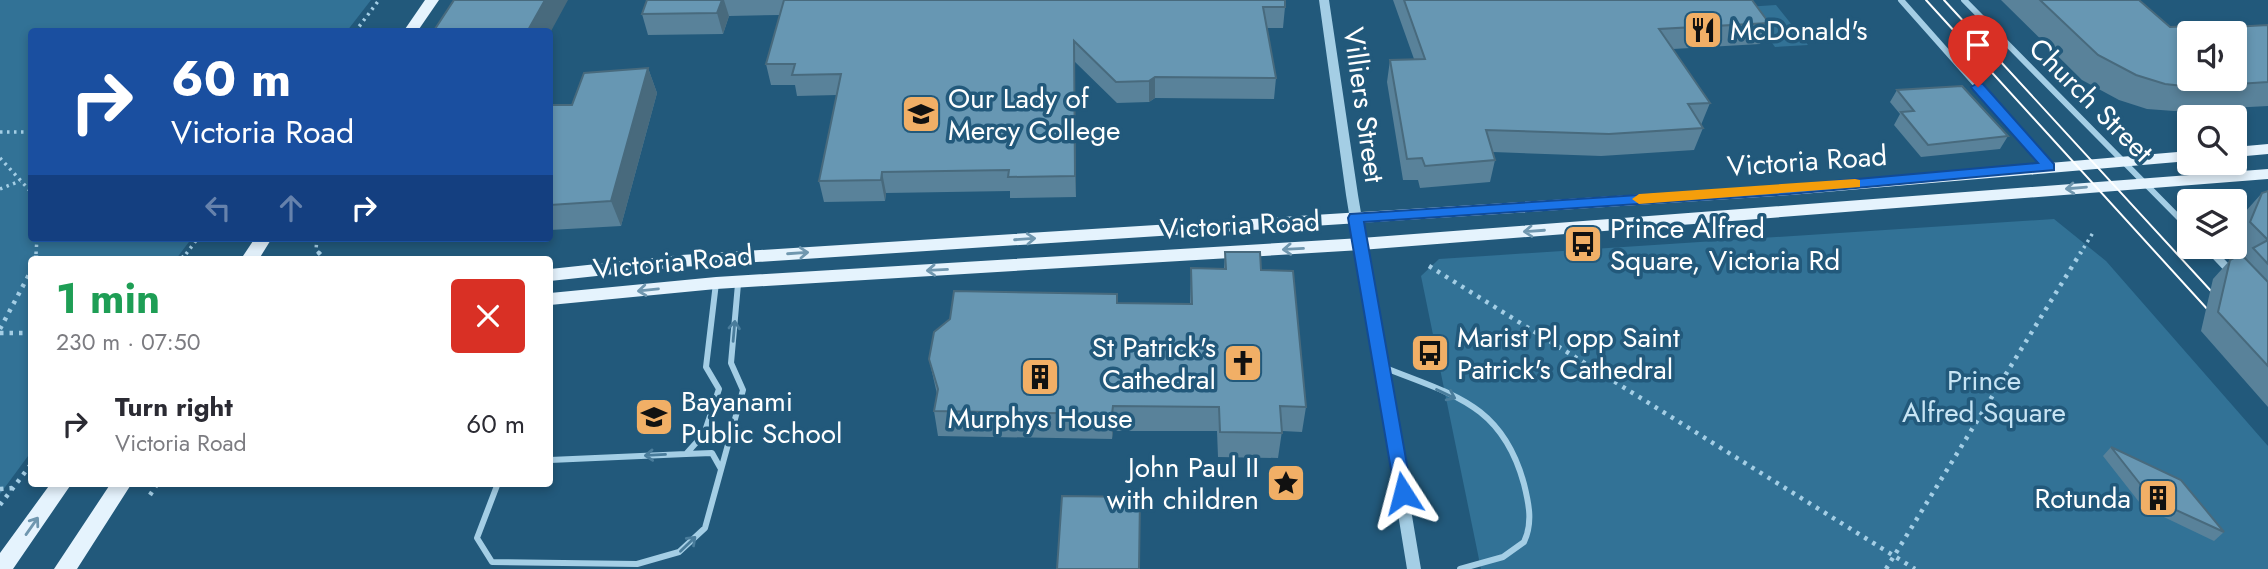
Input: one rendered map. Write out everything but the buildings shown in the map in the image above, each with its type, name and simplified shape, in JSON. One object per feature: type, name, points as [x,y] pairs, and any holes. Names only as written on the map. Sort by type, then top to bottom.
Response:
[{"type":"main road","points":[[413,28],[432,0]]},
{"type":"main road","points":[[2247,151],[2268,149]]},
{"type":"main road","name":"Victoria Road","points":[[553,275],[681,261],[1790,190],[2177,157]]},
{"type":"main road","name":"Victoria Road","points":[[553,299],[716,283],[1361,244],[2268,174]]},
{"type":"main road","points":[[1,569],[59,487]]},
{"type":"main road","points":[[65,569],[119,487]]},
{"type":"street","name":"Villiers Street","points":[[1324,0],[1356,218],[1415,569]]},
{"type":"street","points":[[1901,0],[2049,167]]},
{"type":"street","name":"Church Street","points":[[1964,0],[2177,216]]},
{"type":"street","points":[[2219,259],[2242,283]]},
{"type":"lane","points":[[496,487],[477,538],[492,562],[637,564],[680,552],[705,528],[743,390],[731,363],[738,282]]},
{"type":"lane","points":[[686,454],[704,434],[719,389],[706,367],[716,283]]},
{"type":"lane","points":[[1383,367],[1476,409],[1491,419],[1513,448],[1529,513],[1530,527],[1526,540],[1512,552],[1494,560],[1460,569]]},
{"type":"lane","points":[[553,460],[712,453],[721,469]]},
{"type":"path","points":[[358,28],[379,0]]},
{"type":"path","points":[[0,132],[28,132]]},
{"type":"path","points":[[0,158],[28,189]]},
{"type":"path","points":[[0,190],[20,181]]},
{"type":"path","points":[[1886,569],[2094,231]]},
{"type":"path","points":[[184,256],[195,242]]},
{"type":"path","points":[[1422,261],[1915,569]]},
{"type":"path","points":[[28,277],[0,331],[28,333]]},
{"type":"path","points":[[0,505],[28,468]]},
{"type":"path","points":[[0,489],[13,488]]},
{"type":"green space","points":[[0,0],[371,0],[349,28],[28,28],[28,242],[189,242],[178,256],[28,256],[28,456],[0,494]]},
{"type":"green space","points":[[1776,5],[1808,45],[1775,47],[1745,7]]},
{"type":"green space","name":"Prince Alfred Square","points":[[2054,219],[2106,261],[2268,446],[2268,569],[1481,569],[1421,276],[1439,259]]},
{"type":"tram line","points":[[1926,0],[2219,322]]},
{"type":"tram line","points":[[1944,0],[2223,304]]},
{"type":"slow traffic","points":[[1639,199],[1855,184]]},
{"type":"place","name":"McDonald's","points":[[1703,30]]},
{"type":"place","name":"Our Lady of Mercy College","points":[[921,114]]},
{"type":"place","name":"Prince Alfred Square, Victoria Rd","points":[[1583,244]]},
{"type":"place","name":"Marist Pl opp Saint Patrick's Cathedral","points":[[1430,353]]},
{"type":"place","name":"St Patrick's Cathedral","points":[[1243,363]]},
{"type":"place","name":"Murphys House","points":[[1040,377]]},
{"type":"place","name":"Bayanami Public School","points":[[654,417]]},
{"type":"place","name":"John Paul II with children","points":[[1286,483]]},
{"type":"place","name":"Rotunda","points":[[2158,498]]},
{"type":"route","points":[[1403,493],[1356,218],[1790,190],[2049,167],[1978,87]]}]
